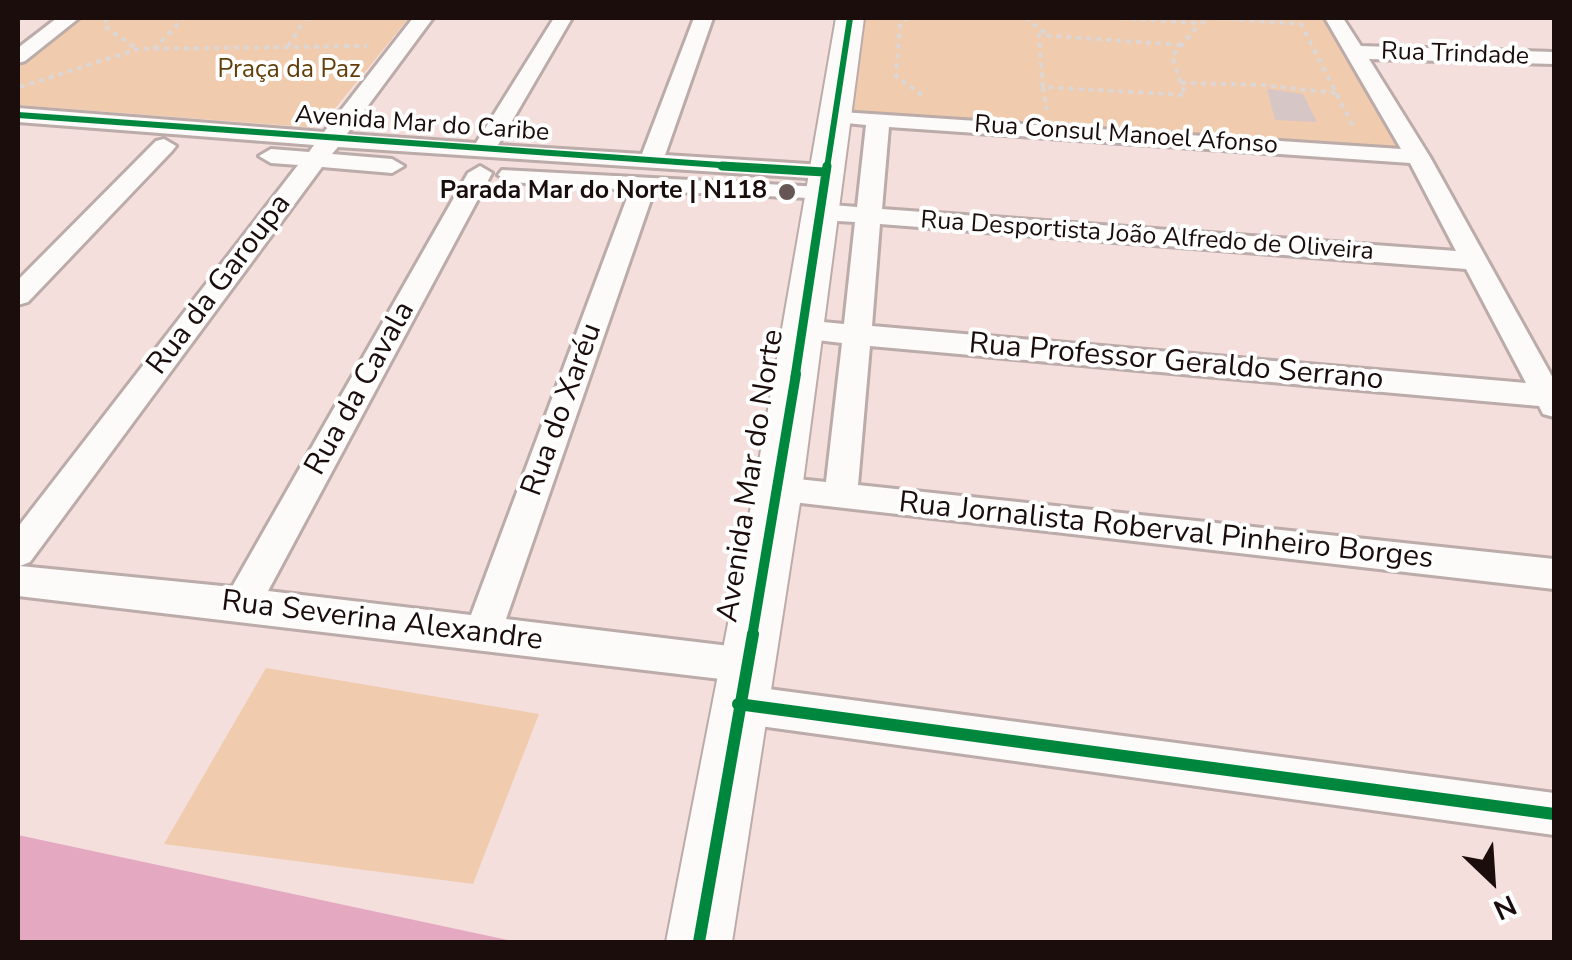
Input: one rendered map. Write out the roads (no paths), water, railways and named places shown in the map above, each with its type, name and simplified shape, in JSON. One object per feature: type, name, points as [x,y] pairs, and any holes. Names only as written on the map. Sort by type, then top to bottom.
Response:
[{"type":"street","points":[[18,57],[68,18]]},
{"type":"street","name":"Rua da Garoupa","points":[[18,552],[423,18]]},
{"type":"street","name":"Rua da Cavala","points":[[242,604],[563,18]]},
{"type":"street","name":"Rua do Xaréu","points":[[482,635],[704,18]]},
{"type":"street","name":"Avenida Mar do Norte","points":[[840,497],[868,216],[856,118],[850,18]]},
{"type":"street","points":[[1334,18],[1418,156],[1552,401]]},
{"type":"street","name":"Rua Trindade","points":[[1356,52],[1554,58]]},
{"type":"street","name":"Avenida Mar do Caribe","points":[[18,115],[323,149],[648,172],[822,193]]},
{"type":"street","name":"Avenida Mar do Norte","points":[[699,942],[778,490],[822,193],[856,118]]},
{"type":"street","name":"Rua Consul Manoel Afonso","points":[[856,118],[1418,156]]},
{"type":"street","name":"Avenida Mar do Caribe","points":[[18,135],[164,146],[323,149]]},
{"type":"street","points":[[18,296],[164,146]]},
{"type":"street","name":"Rua Desportista João Alfredo de Oliveira","points":[[822,193],[868,216],[1474,261]]},
{"type":"street","name":"Rua Professor Geraldo Serrano","points":[[802,330],[1552,401]]},
{"type":"street","name":"Rua Jornalista Roberval Pinheiro Borges","points":[[778,490],[1554,574]]},
{"type":"street","name":"Rua Severina Alexandre","points":[[18,582],[242,604],[482,635],[742,685],[1554,814]]},
{"type":"place","name":"Parada Mar do Norte | N118","points":[[787,192]]},
{"type":"park label","name":"Praça da Paz","points":[[289,71]]}]
